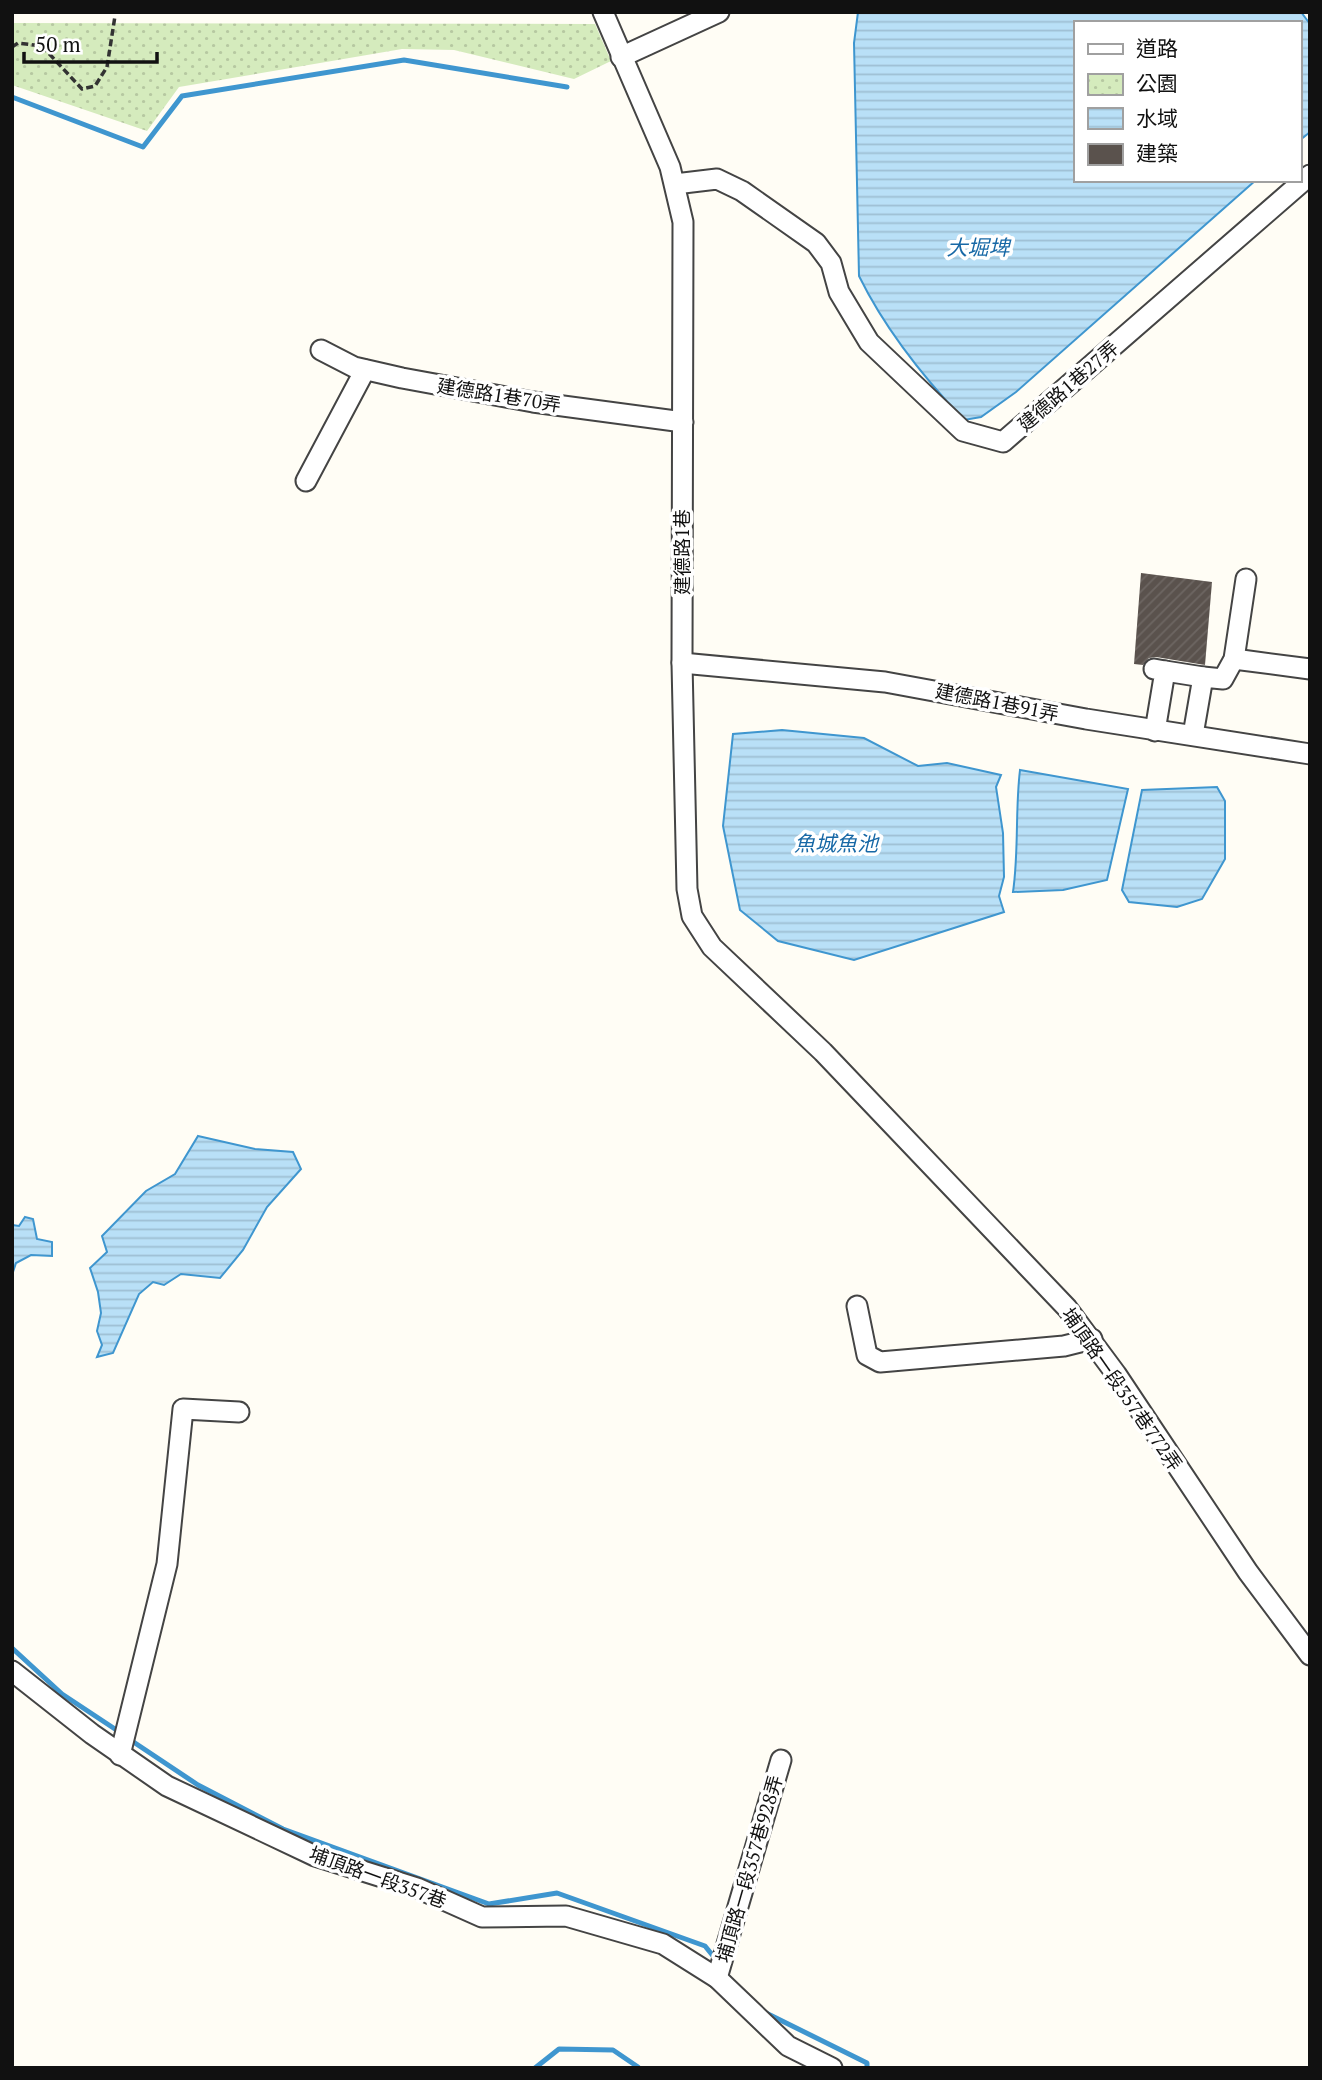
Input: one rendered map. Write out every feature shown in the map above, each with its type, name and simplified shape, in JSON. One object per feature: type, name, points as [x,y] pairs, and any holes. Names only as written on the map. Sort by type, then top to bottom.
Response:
[{"type":"street","name":"建德路1巷","points":[[603,12],[675,184],[682,222],[682,663],[687,889],[692,916],[712,947],[823,1052]]},
{"type":"street","points":[[621,57],[719,12]]},
{"type":"street","name":"建德路1巷27弄","points":[[675,184],[717,179],[742,191],[816,243],[831,263],[839,292],[869,342],[963,431],[1003,442],[1310,175]]},
{"type":"street","name":"建德路1巷70弄","points":[[321,349],[365,370],[533,402],[683,422]]},
{"type":"street","points":[[306,481],[365,370]]},
{"type":"street","points":[[1155,731],[1160,670],[1223,679],[1234,659],[1245,579]]},
{"type":"street","points":[[1234,659],[1310,670]]},
{"type":"street","name":"建德路1巷91弄","points":[[682,663],[886,682],[1155,731],[1310,754]]},
{"type":"street","points":[[1193,735],[1203,677]]},
{"type":"street","name":"埔頂路一段357巷772弄","points":[[823,1052],[1067,1308],[1092,1339],[1248,1572],[1310,1655]]},
{"type":"street","points":[[856,1306],[867,1355],[880,1362],[1065,1346],[1092,1339]]},
{"type":"street","points":[[120,1755],[167,1564],[183,1409],[239,1412]]},
{"type":"street","name":"埔頂路一段357巷","points":[[12,1671],[120,1755],[167,1786],[315,1856],[418,1888],[482,1917],[566,1916],[663,1944],[717,1978],[788,2046],[832,2068]]},
{"type":"street","name":"埔頂路一段357巷928弄","points":[[717,1978],[781,1760]]},
{"type":"path","points":[[12,47],[18,43],[42,46],[73,83],[82,89],[95,86],[107,66],[115,16]]},
{"type":"green space","points":[[12,23],[595,24],[611,61],[574,79],[454,50],[402,49],[179,87],[147,131],[12,85]]},
{"type":"water","name":"大堀埤","points":[[858,12],[1301,12],[1310,24],[1310,132],[1301,139],[1301,21],[1074,21],[1074,182],[1254,182],[1016,392],[981,417],[964,420],[906,352],[859,276],[854,43]]},
{"type":"water","name":"魚城魚池","points":[[782,730],[864,738],[918,766],[947,763],[1001,775],[996,787],[1003,833],[1004,877],[999,896],[1004,912],[854,960],[778,941],[740,910],[723,826],[733,734]]},
{"type":"water","points":[[1020,770],[1128,789],[1107,880],[1063,890],[1013,892]]},
{"type":"water","points":[[1217,787],[1225,801],[1225,859],[1202,899],[1177,907],[1129,902],[1122,890],[1142,790]]},
{"type":"water","points":[[198,1136],[255,1149],[293,1152],[301,1169],[267,1207],[243,1250],[220,1278],[181,1274],[164,1285],[153,1282],[139,1294],[113,1353],[97,1357],[102,1345],[97,1331],[101,1313],[90,1268],[107,1252],[102,1236],[146,1191],[175,1174]]},
{"type":"water","points":[[25,1217],[33,1219],[37,1239],[52,1242],[52,1256],[31,1255],[16,1263],[12,1275],[12,1225],[19,1226]]},
{"type":"building","points":[[1141,573],[1212,582],[1205,665],[1156,657],[1149,658],[1143,665],[1134,664]]},
{"type":"waterway","points":[[12,97],[143,147],[182,96],[404,60],[567,87]]},
{"type":"waterway","points":[[12,1648],[62,1694],[121,1733]]},
{"type":"waterway","points":[[129,1739],[198,1785],[283,1829],[489,1904],[557,1893],[705,1946],[718,1962]]},
{"type":"waterway","points":[[764,2012],[867,2063],[867,2068]]},
{"type":"waterway","points":[[535,2068],[559,2049],[613,2050],[638,2067]]}]
